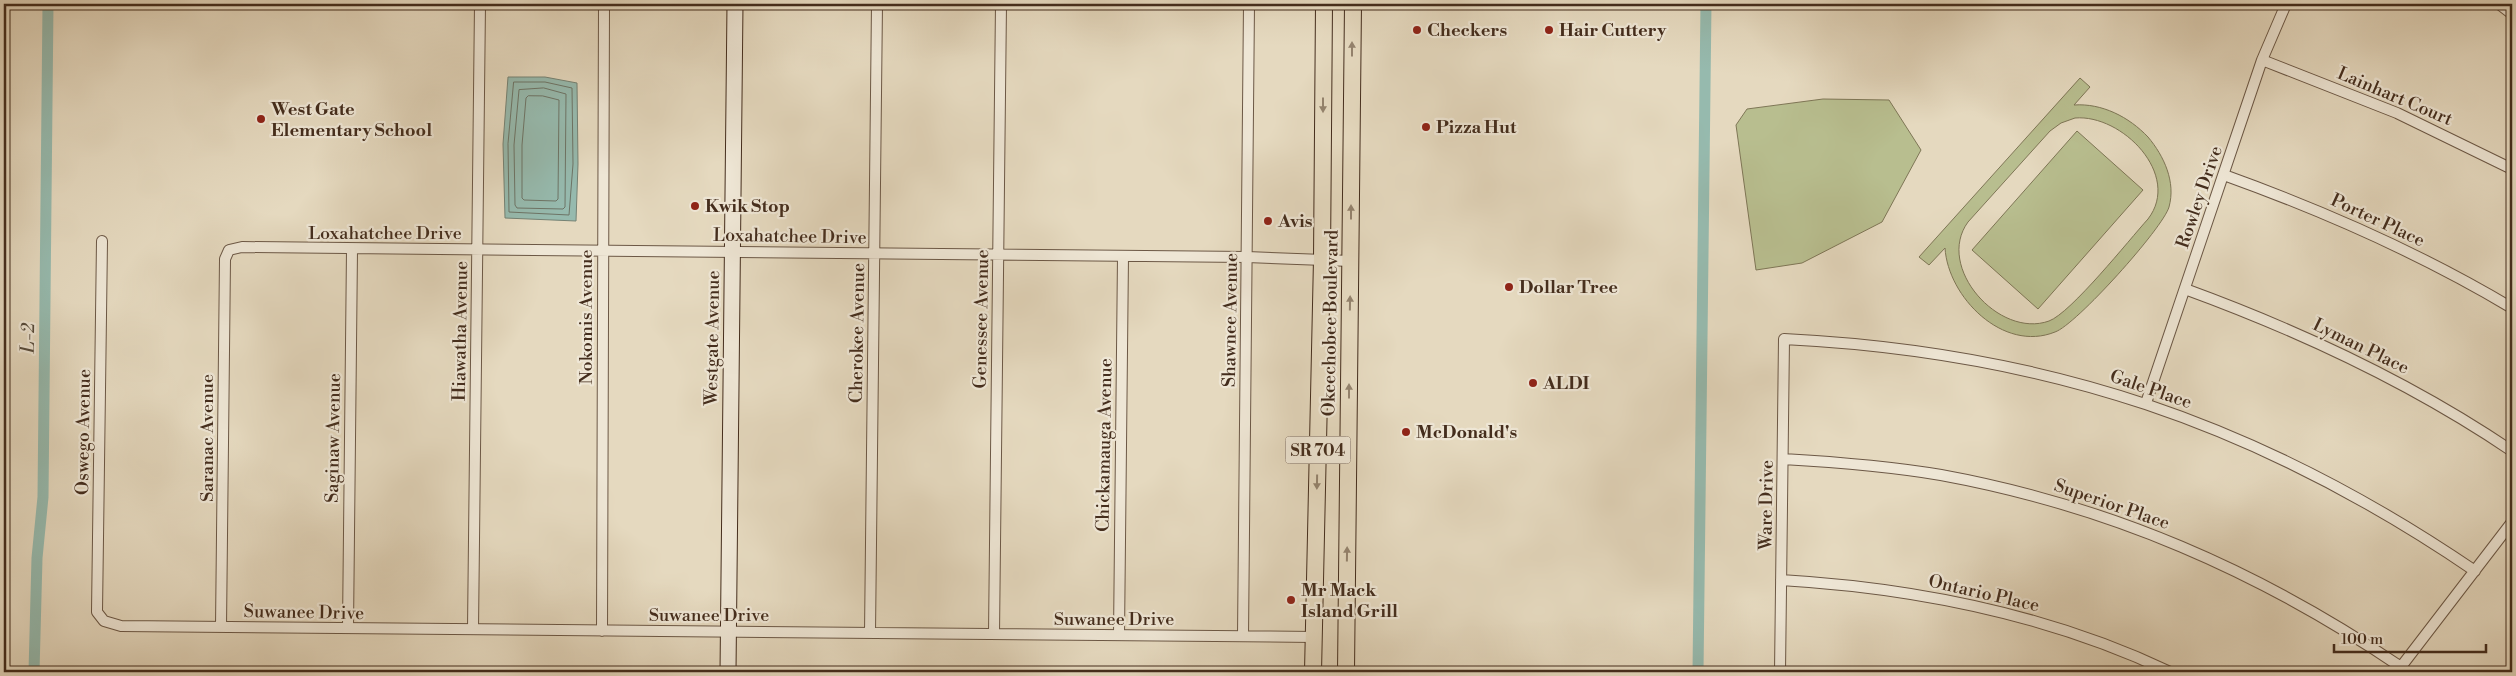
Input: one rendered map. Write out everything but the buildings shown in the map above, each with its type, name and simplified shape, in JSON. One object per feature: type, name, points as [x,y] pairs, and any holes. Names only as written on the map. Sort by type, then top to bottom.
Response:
[{"type":"main road","name":"Okeechobee Boulevard","points":[[1313,672],[1322,259],[1324,4]]},
{"type":"main road","name":"Okeechobee Boulevard","points":[[1346,672],[1353,4]]},
{"type":"street","name":"Hiawatha Avenue","points":[[473,629],[480,4]]},
{"type":"street","name":"Nokomis Avenue","points":[[602,631],[604,4]]},
{"type":"street","name":"Westgate Avenue","points":[[728,672],[735,4]]},
{"type":"street","name":"Cherokee Avenue","points":[[870,633],[876,4]]},
{"type":"street","name":"Genessee Avenue","points":[[994,634],[1001,4]]},
{"type":"street","name":"Shawnee Avenue","points":[[1243,636],[1249,4]]},
{"type":"street","name":"Rowley Drive","points":[[2146,403],[2262,60],[2286,4]]},
{"type":"street","points":[[2499,4],[2512,14]]},
{"type":"street","name":"Lainhart Court","points":[[2262,60],[2397,113],[2512,169]]},
{"type":"street","name":"Porter Place","points":[[2224,175],[2296,201],[2365,230],[2425,260],[2512,308]]},
{"type":"street","name":"Oswego Avenue","points":[[102,241],[97,612],[104,621]]},
{"type":"street","name":"Loxahatchee Drive","points":[[229,250],[242,247],[352,250],[874,253],[1247,257],[1351,261]]},
{"type":"street","name":"Saranac Avenue","points":[[221,627],[225,259],[229,250]]},
{"type":"street","name":"Saginaw Avenue","points":[[348,628],[352,250]]},
{"type":"street","name":"Chickamauga Avenue","points":[[1119,635],[1123,256]]},
{"type":"street","name":"Lyman Place","points":[[2185,289],[2246,311],[2350,357],[2451,411],[2512,451]]},
{"type":"street","name":"Gale Place","points":[[1784,339],[1838,341],[1946,354],[2040,373],[2146,403],[2227,434],[2338,486],[2424,537],[2475,571]]},
{"type":"street","name":"Ware Drive","points":[[1780,672],[1784,339]]},
{"type":"street","name":"Superior Place","points":[[1783,459],[1853,464],[1939,475],[2040,497],[2108,518],[2175,542],[2269,586],[2336,624],[2399,670]]},
{"type":"street","points":[[2399,670],[2512,522]]},
{"type":"street","name":"Ontario Place","points":[[1781,580],[1876,588],[1972,605],[2066,631],[2170,672]]},
{"type":"street","name":"Suwanee Drive","points":[[104,621],[121,626],[1314,637]]},
{"type":"green space","points":[[2080,78],[2090,87],[2074,105],[2095,106],[2124,118],[2148,137],[2164,161],[2170,179],[2171,198],[2163,218],[2118,275],[2081,312],[2055,332],[2035,336],[2016,335],[1998,328],[1967,302],[1956,285],[1948,267],[1945,248],[1929,265],[1919,257]],"holes":[[[2075,118],[2093,119],[2111,126],[2128,137],[2142,150],[2152,167],[2158,184],[2157,202],[2148,219],[2085,291],[2059,315],[2049,321],[2030,324],[2011,319],[1993,309],[1977,295],[1966,278],[1960,259],[1960,240],[1968,222],[2050,131],[2061,123]]]},
{"type":"green space","points":[[1823,99],[1889,100],[1921,150],[1882,222],[1802,263],[1756,270],[1736,125],[1747,109]]},
{"type":"green space","points":[[2077,131],[2143,190],[2038,309],[1972,250]]},
{"type":"water","points":[[508,77],[545,77],[577,83],[578,164],[576,221],[505,218],[503,144]]},
{"type":"waterway","name":"L-2","points":[[34,672],[37,558],[43,497],[48,4]]},
{"type":"waterway","points":[[1698,672],[1706,4]]},
{"type":"place","name":"Checkers","points":[[1417,30]]},
{"type":"place","name":"Hair Cuttery","points":[[1549,30]]},
{"type":"place","name":"West Gate Elementary School","points":[[261,119]]},
{"type":"place","name":"Pizza Hut","points":[[1426,127]]},
{"type":"place","name":"Kwik Stop","points":[[695,206]]},
{"type":"place","name":"Avis","points":[[1268,221]]},
{"type":"place","name":"Dollar Tree","points":[[1509,287]]},
{"type":"place","name":"ALDI","points":[[1533,383]]},
{"type":"place","name":"McDonald's","points":[[1406,432]]},
{"type":"place","name":"Mr Mack Island Grill","points":[[1291,600]]}]
